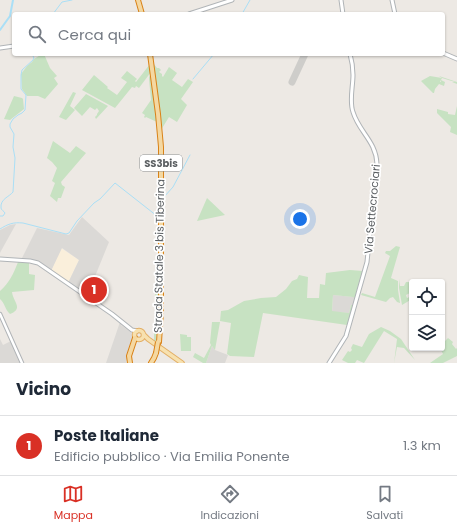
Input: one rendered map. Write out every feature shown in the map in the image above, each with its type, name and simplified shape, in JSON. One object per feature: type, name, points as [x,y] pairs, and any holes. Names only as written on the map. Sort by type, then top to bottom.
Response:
[{"type":"highway","points":[[139,0],[142,12]]},
{"type":"highway","name":"Strada Statale 3 bis Tiberina","points":[[150,56],[160,147],[161,266],[157,353]]},
{"type":"highway","points":[[130,363],[129,356],[135,335]]},
{"type":"highway","points":[[151,363],[157,353]]},
{"type":"highway","points":[[156,363],[157,353]]},
{"type":"main road","points":[[195,12],[232,0]]},
{"type":"main road","points":[[341,0],[344,12]]},
{"type":"main road","points":[[392,0],[395,12]]},
{"type":"main road","points":[[0,48],[12,46]]},
{"type":"main road","points":[[445,54],[457,59]]},
{"type":"main road","name":"Via Settecrociari","points":[[329,363],[346,336],[367,262],[377,164],[375,150],[357,121],[351,107],[353,75],[350,56]]},
{"type":"main road","points":[[0,259],[32,261],[38,263],[102,307],[140,340],[143,337],[148,339],[182,363]]},
{"type":"main road","points":[[135,335],[140,330],[142,331],[143,337]]},
{"type":"street","points":[[0,314],[22,363]]},
{"type":"shaded area","points":[[82,217],[109,242],[87,296],[68,283],[79,260],[62,248],[51,271],[38,263],[21,260],[37,228],[69,235]]},
{"type":"shaded area","points":[[16,224],[0,253],[0,230]]},
{"type":"shaded area","points":[[61,248],[79,260],[68,283],[51,271]]},
{"type":"shaded area","points":[[333,295],[355,298],[349,313],[332,312]]},
{"type":"shaded area","points":[[120,322],[122,323],[121,325],[132,333],[133,336],[127,363],[106,363]]},
{"type":"shaded area","points":[[0,339],[3,345],[11,341],[21,363],[0,363]]},
{"type":"shaded area","points":[[212,346],[215,350],[228,355],[225,363],[206,363]]},
{"type":"green space","points":[[39,56],[45,56],[50,68],[57,76],[54,78],[58,84],[45,99],[38,96],[27,96],[22,89],[21,74],[34,59]]},
{"type":"green space","points":[[153,63],[161,70],[159,72],[163,77],[169,67],[177,73],[172,80],[182,87],[188,79],[193,82],[181,99],[187,105],[177,122],[169,117],[161,130],[160,110],[158,107]]},
{"type":"green space","points":[[150,64],[151,72],[139,88],[136,86],[135,88],[132,87],[115,108],[82,90],[94,75],[108,87],[107,88],[117,95],[127,82],[121,78],[127,71],[137,79],[135,81],[136,82]]},
{"type":"green space","points":[[151,74],[157,122],[146,117],[145,118],[145,115],[142,113],[151,100],[149,77]]},
{"type":"green space","points":[[430,76],[442,78],[441,80],[445,82],[444,86],[439,84],[434,93],[421,81]]},
{"type":"green space","points":[[439,76],[457,82],[457,84],[452,82],[455,82]]},
{"type":"green space","points":[[73,92],[76,93],[70,106],[75,110],[66,120],[59,117]]},
{"type":"green space","points":[[86,94],[108,106],[96,119],[95,117],[99,111],[97,108],[95,110],[90,107],[82,116],[74,108]]},
{"type":"green space","points":[[14,96],[23,99],[24,109],[10,120],[4,119]]},
{"type":"green space","points":[[457,106],[457,135],[450,132],[451,127],[437,113],[437,109],[448,112],[448,114],[455,115]]},
{"type":"green space","points":[[53,141],[70,153],[76,146],[86,153],[61,182],[65,187],[61,198],[58,198],[57,202],[50,196],[55,183],[52,181],[57,168],[47,158]]},
{"type":"green space","points":[[207,198],[225,215],[197,221]]},
{"type":"green space","points":[[396,246],[400,247],[391,278],[398,281],[400,303],[393,297],[386,302],[361,295],[362,293],[375,297],[390,256],[385,253]]},
{"type":"green space","points":[[18,262],[29,262],[29,274],[35,275],[34,290],[12,292],[17,307],[14,312],[10,314],[0,299],[0,291],[11,278]]},
{"type":"green space","points":[[350,270],[363,271],[356,299],[353,297],[333,295],[332,311],[349,313],[354,300],[355,301],[347,325],[263,313],[254,357],[230,356],[227,354],[231,323],[220,321],[221,311],[228,310],[244,301],[276,297],[286,289],[292,281],[297,279],[299,275],[308,277],[307,298],[319,298],[320,284],[325,285],[326,273]]},
{"type":"green space","points":[[399,279],[400,286],[404,286],[406,282],[409,282],[409,294],[406,295],[407,298],[409,297],[409,301],[402,305]]},
{"type":"green space","points":[[155,293],[159,293],[156,343],[154,342],[154,319],[156,318]]},
{"type":"green space","points":[[212,322],[220,322],[215,350],[212,346],[206,363],[203,363],[193,357],[195,353],[204,358],[211,345]]},
{"type":"green space","points":[[381,327],[390,331],[401,339],[415,360],[404,348],[397,347],[394,363],[397,339],[384,331],[364,363],[357,360],[355,363],[348,363],[342,360],[348,351],[350,352],[352,350],[351,348],[353,344],[362,347],[369,334]]},
{"type":"green space","points":[[180,334],[191,337],[191,351],[181,351]]},
{"type":"green space","points":[[448,338],[453,342],[452,344],[456,349],[457,348],[457,356],[443,363],[430,363],[443,354],[442,351],[445,351],[445,341]]},
{"type":"waterway","points":[[0,30],[10,16],[13,0]]},
{"type":"waterway","points":[[54,12],[62,2],[72,0]]},
{"type":"waterway","points":[[243,12],[250,0]]},
{"type":"waterway","points":[[0,216],[3,216],[5,213],[1,209],[2,202],[13,192],[15,158],[13,147],[14,134],[10,124],[13,119],[25,110],[26,95],[21,89],[21,75],[22,70],[33,60],[33,56]]},
{"type":"waterway","points":[[193,79],[212,56]]},
{"type":"waterway","points":[[164,197],[173,187],[190,155]]},
{"type":"waterway","points":[[0,229],[11,224],[23,223],[66,234],[69,233],[77,221],[115,183],[157,216]]},
{"type":"runway","points":[[292,82],[304,56]]},
{"type":"place","name":"Poste Italiane","points":[[94,290]]}]
